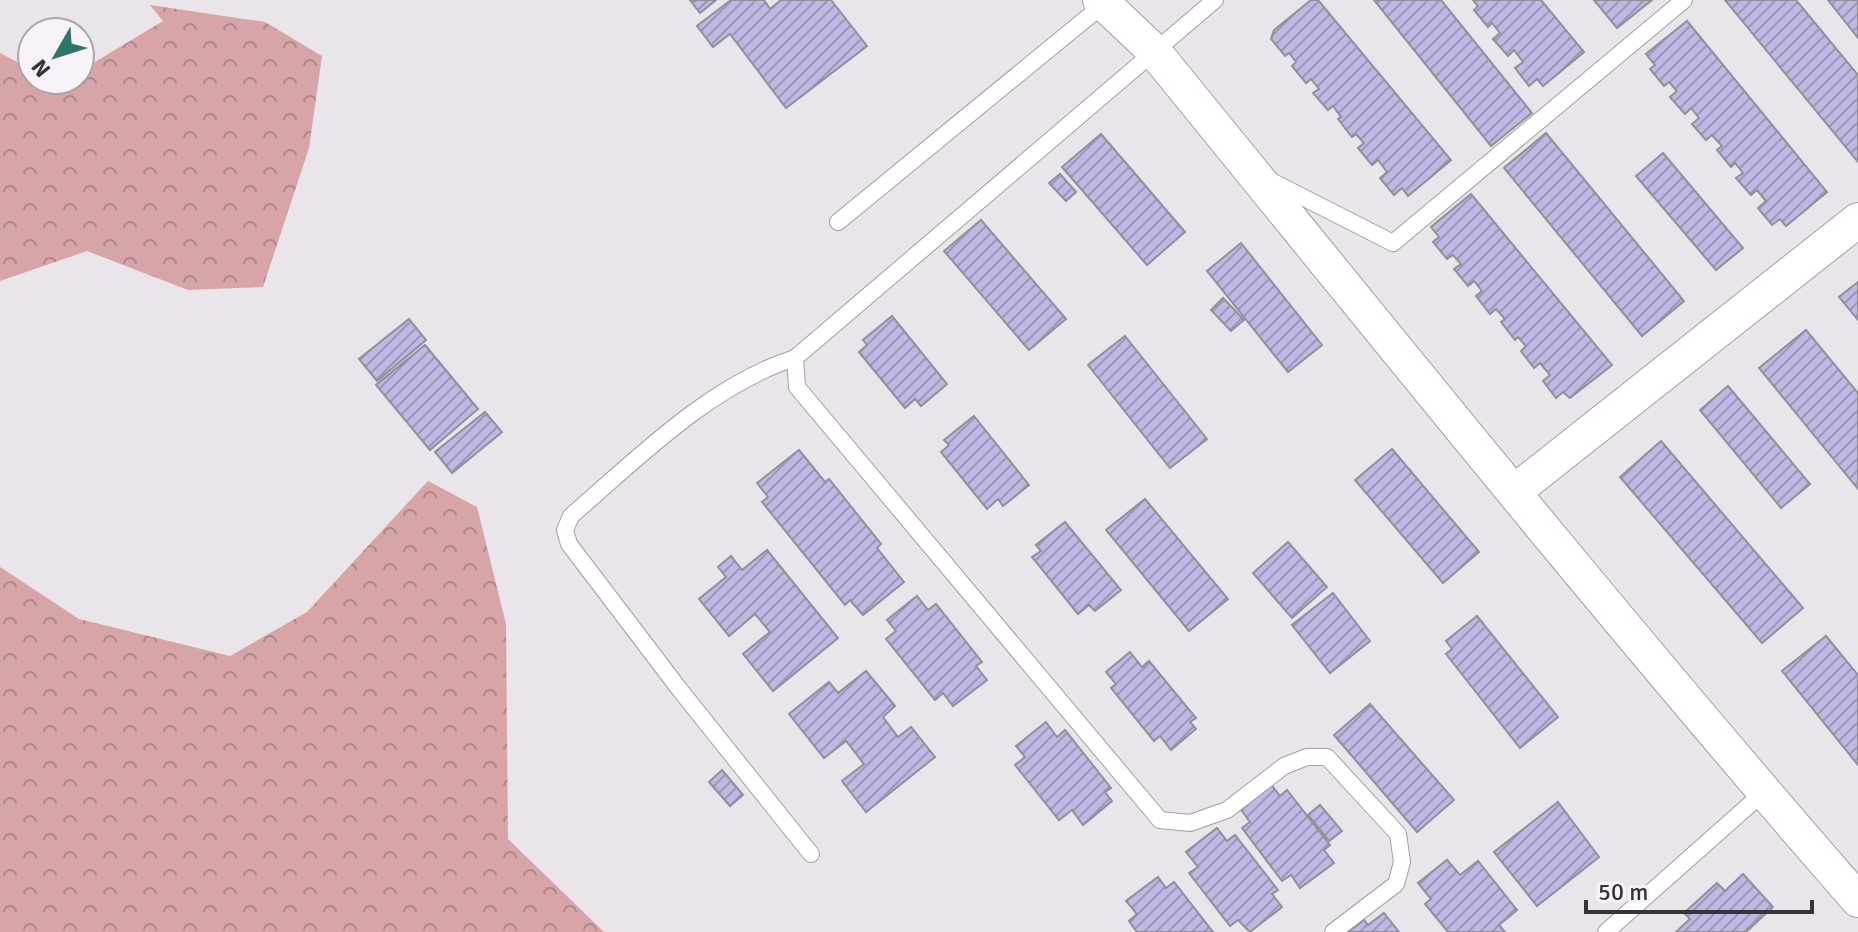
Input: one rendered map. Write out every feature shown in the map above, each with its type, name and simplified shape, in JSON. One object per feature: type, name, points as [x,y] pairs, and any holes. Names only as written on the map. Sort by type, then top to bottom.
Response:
[{"type":"street","points":[[1102,2],[1153,50],[1514,492],[1858,900]]},
{"type":"street","points":[[1514,492],[1858,220]]},
{"type":"lane","points":[[811,854],[569,544],[565,530],[571,516],[655,444],[735,383],[764,368],[795,358],[1215,0]]},
{"type":"lane","points":[[1251,170],[1393,243],[1684,0]]},
{"type":"lane","points":[[838,222],[1102,2]]},
{"type":"lane","points":[[795,358],[797,387],[1160,820],[1190,823],[1227,810],[1284,766],[1307,757],[1327,757],[1398,834],[1402,862],[1396,884],[1333,932]]},
{"type":"lane","points":[[1606,932],[1764,792]]},
{"type":"green space","points":[[150,5],[265,22],[322,56],[309,148],[263,287],[188,290],[87,251],[0,281],[0,53],[16,62],[16,96],[96,96],[96,61],[163,21]]},
{"type":"green space","points":[[428,481],[477,507],[506,624],[508,839],[604,932],[0,932],[0,567],[79,619],[230,656],[307,612]]},
{"type":"building","points":[[690,0],[716,0],[700,13]]},
{"type":"building","points":[[731,0],[764,0],[770,9],[781,0],[831,0],[867,46],[786,108],[730,34],[713,47],[697,26]]},
{"type":"building","points":[[1311,0],[1318,0],[1451,160],[1408,196],[1402,188],[1394,195],[1380,178],[1387,172],[1378,160],[1372,165],[1358,148],[1364,143],[1356,134],[1352,137],[1338,119],[1341,117],[1333,106],[1328,110],[1313,93],[1319,89],[1311,79],[1306,83],[1292,66],[1296,62],[1289,53],[1285,56],[1271,39],[1274,30]]},
{"type":"building","points":[[1374,0],[1441,0],[1532,113],[1491,146]]},
{"type":"building","points":[[1473,0],[1541,0],[1584,52],[1543,86],[1537,79],[1529,86],[1515,68],[1523,62],[1514,50],[1508,56],[1493,39],[1500,33],[1492,23],[1488,27],[1474,10],[1478,6]]},
{"type":"building","points":[[1594,0],[1652,0],[1617,28]]},
{"type":"building","points":[[1725,0],[1796,0],[1858,75],[1858,162]]},
{"type":"building","points":[[1828,0],[1858,0],[1858,38]]},
{"type":"building","points":[[1687,21],[1827,192],[1786,226],[1780,219],[1772,225],[1758,208],[1766,201],[1757,190],[1751,195],[1736,178],[1743,173],[1735,163],[1731,167],[1717,150],[1722,146],[1712,135],[1706,140],[1692,124],[1699,118],[1691,108],[1685,114],[1670,97],[1677,91],[1669,82],[1664,86],[1650,69],[1655,65],[1646,54]]},
{"type":"building","points":[[1546,133],[1684,301],[1642,336],[1504,168]]},
{"type":"building","points":[[1101,134],[1185,232],[1147,265],[1062,167]]},
{"type":"building","points":[[1663,153],[1743,248],[1716,270],[1636,176]]},
{"type":"building","points":[[1060,174],[1076,192],[1066,201],[1049,183]]},
{"type":"building","points":[[1471,194],[1612,365],[1570,398],[1563,392],[1556,398],[1543,381],[1550,375],[1540,363],[1534,368],[1521,351],[1526,346],[1518,337],[1515,340],[1501,322],[1505,319],[1496,309],[1490,314],[1476,296],[1482,291],[1474,281],[1468,286],[1454,269],[1461,264],[1453,255],[1447,259],[1433,242],[1439,237],[1431,227]]},
{"type":"building","points":[[981,220],[1066,319],[1029,350],[944,251]]},
{"type":"building","points":[[1241,243],[1322,345],[1288,372],[1207,271]]},
{"type":"building","points":[[1858,282],[1858,320],[1839,297]]},
{"type":"building","points":[[1223,298],[1244,320],[1231,331],[1211,310]]},
{"type":"building","points":[[892,316],[947,384],[921,406],[915,399],[905,408],[859,352],[867,345],[863,340]]},
{"type":"building","points":[[409,319],[426,340],[377,381],[359,359]]},
{"type":"building","points":[[1806,330],[1858,393],[1858,489],[1759,368]]},
{"type":"building","points":[[1125,336],[1207,439],[1170,468],[1088,365]]},
{"type":"building","points":[[425,345],[478,409],[430,450],[376,385]]},
{"type":"building","points":[[1728,386],[1810,484],[1781,508],[1700,410]]},
{"type":"building","points":[[485,412],[502,432],[452,473],[435,452]]},
{"type":"building","points":[[974,416],[1029,485],[1003,506],[998,499],[987,509],[941,452],[949,445],[944,440]]},
{"type":"building","points":[[1661,441],[1803,608],[1762,643],[1620,477]]},
{"type":"building","points":[[1392,449],[1479,552],[1443,583],[1355,480]]},
{"type":"building","points":[[799,450],[825,482],[829,479],[881,544],[877,548],[904,582],[863,615],[850,600],[845,605],[762,502],[768,497],[757,483]]},
{"type":"building","points":[[1145,499],[1228,599],[1189,631],[1106,530]]},
{"type":"building","points":[[1065,522],[1121,590],[1095,611],[1089,605],[1078,614],[1032,557],[1041,551],[1036,545]]},
{"type":"building","points":[[1288,542],[1327,587],[1292,618],[1253,573]]},
{"type":"building","points":[[767,550],[838,638],[773,691],[743,654],[770,632],[755,614],[729,636],[699,599],[726,577],[718,567],[731,556],[742,570]]},
{"type":"building","points":[[1333,593],[1370,641],[1330,673],[1292,625]]},
{"type":"building","points":[[917,596],[928,610],[936,604],[982,662],[976,666],[987,680],[953,706],[943,693],[935,700],[886,639],[896,631],[887,620]]},
{"type":"building","points":[[1477,616],[1558,717],[1520,748],[1446,654],[1452,649],[1446,641]]},
{"type":"building","points":[[1826,636],[1858,675],[1858,765],[1782,671]]},
{"type":"building","points":[[1130,652],[1142,667],[1149,661],[1196,718],[1190,722],[1196,729],[1171,750],[1160,736],[1154,741],[1111,688],[1116,684],[1106,672]]},
{"type":"building","points":[[866,671],[895,706],[883,717],[898,737],[911,727],[935,757],[866,812],[842,781],[864,764],[846,741],[824,758],[789,714],[829,682],[838,693]]},
{"type":"building","points":[[1370,704],[1454,800],[1417,832],[1334,735]]},
{"type":"building","points":[[1046,722],[1057,737],[1065,730],[1111,788],[1105,792],[1112,801],[1083,825],[1072,810],[1059,820],[1015,765],[1025,757],[1016,746]]},
{"type":"building","points":[[722,770],[743,795],[730,806],[709,782]]},
{"type":"building","points":[[1270,783],[1280,796],[1287,790],[1330,845],[1324,850],[1334,863],[1300,888],[1291,875],[1282,881],[1242,828],[1250,822],[1239,807]]},
{"type":"building","points":[[1558,802],[1599,857],[1537,906],[1494,852]]},
{"type":"building","points":[[1320,805],[1342,831],[1329,841],[1308,815]]},
{"type":"building","points":[[1217,828],[1227,841],[1235,835],[1278,890],[1272,894],[1282,907],[1250,932],[1238,920],[1230,926],[1189,873],[1198,867],[1186,852]]},
{"type":"building","points":[[1447,860],[1460,875],[1478,861],[1517,910],[1499,925],[1505,932],[1448,932],[1425,904],[1431,899],[1418,883]]},
{"type":"building","points":[[1743,874],[1773,907],[1746,932],[1676,932],[1690,919],[1684,913],[1717,883],[1725,891]]},
{"type":"building","points":[[1158,877],[1166,888],[1174,882],[1213,932],[1137,932],[1129,921],[1137,914],[1126,901]]},
{"type":"building","points":[[1384,913],[1399,932],[1348,932],[1364,920],[1368,925]]}]
